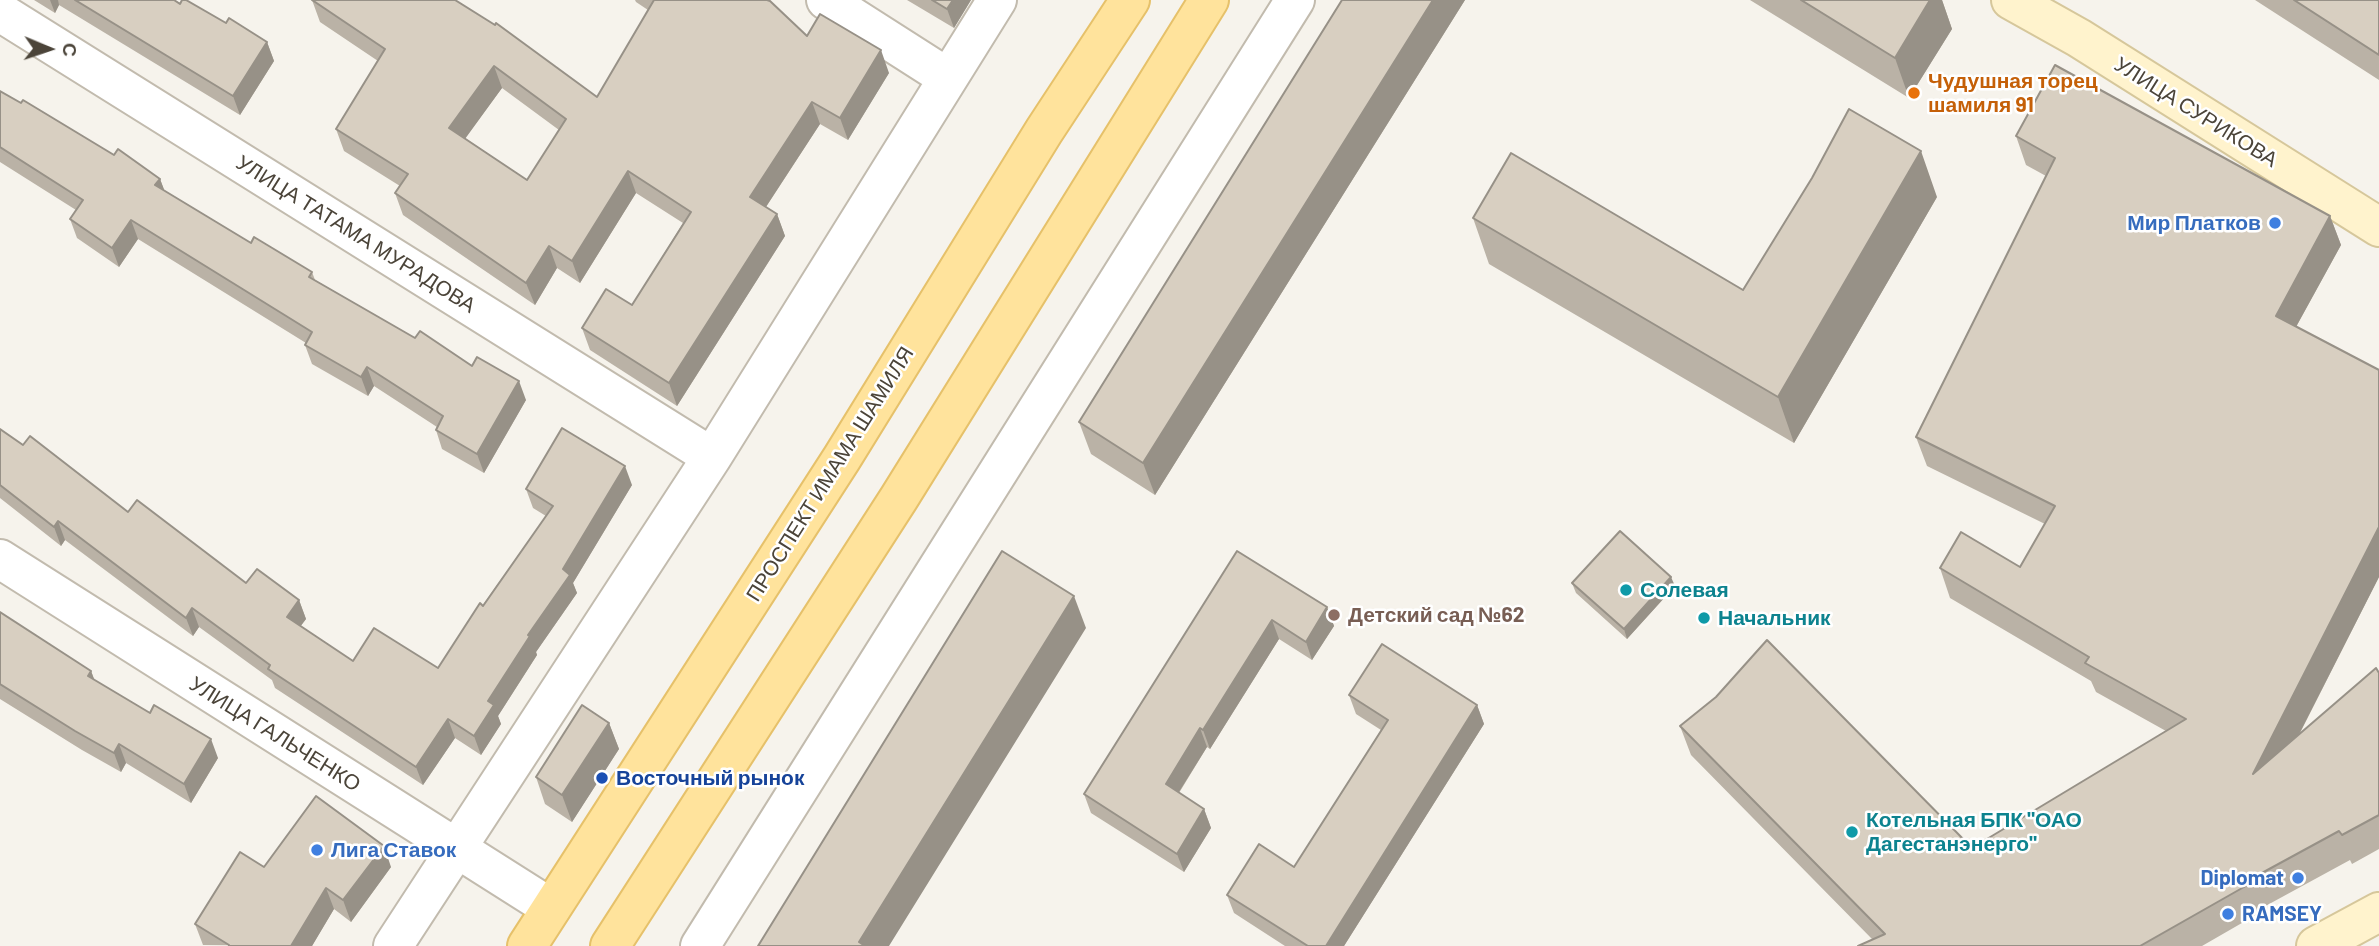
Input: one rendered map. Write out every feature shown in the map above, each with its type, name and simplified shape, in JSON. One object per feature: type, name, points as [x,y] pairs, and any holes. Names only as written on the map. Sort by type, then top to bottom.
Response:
[{"type":"main road","name":"ПРОСПЕКТ ИМАМА ШАМИЛЯ","points":[[527,946],[842,458],[1044,131],[1130,0]]},
{"type":"main road","points":[[610,946],[899,498],[1209,0]]},
{"type":"main road","name":"УЛИЦА СУРИКОВА","points":[[2011,0],[2079,38],[2379,228]]},
{"type":"main road","points":[[2316,946],[2379,912]]},
{"type":"street","points":[[826,0],[948,78]]},
{"type":"street","points":[[393,946],[712,457],[997,0]]},
{"type":"street","points":[[700,946],[1295,0]]},
{"type":"street","name":"УЛИЦА ТАТАМА МУРАДОВА","points":[[0,12],[712,457]]},
{"type":"street","name":"УЛИЦА ГАЛЬЧЕНКО","points":[[0,559],[551,908]]},
{"type":"building","points":[[75,0],[174,0],[180,4],[182,0],[186,0],[226,23],[229,18],[267,42],[233,96]]},
{"type":"building","points":[[312,0],[455,0],[495,25],[496,23],[597,97],[654,0],[767,0],[807,36],[820,14],[881,50],[840,118],[812,102],[750,197],[777,214],[669,383],[582,328],[606,289],[632,305],[691,212],[628,171],[572,261],[549,246],[526,283],[395,193],[408,174],[336,129],[385,49]],"holes":[[[494,66],[566,119],[527,180],[449,128]]]},
{"type":"building","points":[[932,0],[953,0],[947,9]]},
{"type":"building","points":[[1342,0],[1433,0],[1143,463],[1079,422]]},
{"type":"building","points":[[1801,0],[1930,0],[1895,58]]},
{"type":"building","points":[[2294,0],[2379,0],[2379,55]]},
{"type":"building","points":[[2055,65],[2330,216],[2276,316],[2379,370],[2379,527],[2253,774],[2376,668],[2379,673],[2379,815],[2342,835],[2339,831],[2249,880],[2251,883],[2140,946],[1858,946],[1885,934],[1680,726],[1716,697],[1767,640],[1972,848],[2186,719],[2085,663],[2089,657],[1940,568],[1961,532],[2020,567],[2055,506],[1916,437],[2055,158],[2016,136]]},
{"type":"building","points":[[0,91],[21,103],[23,100],[114,155],[118,149],[160,179],[155,185],[251,243],[254,237],[312,272],[309,277],[415,338],[420,331],[472,366],[477,357],[519,381],[477,454],[436,430],[443,416],[367,367],[361,377],[305,345],[312,332],[131,220],[112,248],[70,219],[83,200],[0,147]]},
{"type":"building","points":[[1849,109],[1921,151],[1778,397],[1473,218],[1511,153],[1743,290],[1812,178]]},
{"type":"building","points":[[562,428],[625,466],[563,569],[570,575],[528,635],[530,636],[488,701],[494,705],[474,736],[448,719],[416,767],[268,669],[270,665],[192,608],[186,618],[58,521],[54,527],[0,485],[0,429],[23,445],[30,436],[128,512],[137,500],[246,583],[257,569],[299,600],[287,617],[353,661],[374,628],[438,668],[480,603],[483,606],[553,506],[526,489]]},
{"type":"building","name":"Солевая","points":[[1620,531],[1671,577],[1624,629],[1572,583]]},
{"type":"building","points":[[1002,551],[1074,596],[859,942],[865,946],[758,946]]},
{"type":"building","points":[[1237,551],[1327,607],[1306,642],[1272,620],[1203,730],[1200,728],[1166,784],[1204,809],[1177,854],[1084,794]]},
{"type":"building","points":[[0,612],[91,671],[88,676],[150,713],[154,705],[211,739],[184,784],[119,744],[114,753],[0,684]]},
{"type":"building","points":[[1382,644],[1477,705],[1326,946],[1308,946],[1227,895],[1259,844],[1294,867],[1388,720],[1349,695]]},
{"type":"building","points":[[582,705],[609,723],[562,795],[536,777]]},
{"type":"building","points":[[316,796],[384,846],[343,900],[326,888],[291,946],[229,946],[195,924],[240,852],[264,867]]},
{"type":"place","name":"Чудушная торец шамиля 91","points":[[1914,93]]},
{"type":"place","name":"Мир Платков","points":[[2275,223]]},
{"type":"place","name":"Солевая","points":[[1626,590]]},
{"type":"place","name":"Детский сад №62","points":[[1334,615]]},
{"type":"place","name":"Начальник","points":[[1704,618]]},
{"type":"place","name":"Восточный рынок","points":[[602,778]]},
{"type":"place","name":"Котельная БПК \"ОАО Дагестанэнерго\"","points":[[1852,832]]},
{"type":"place","name":"Лига Ставок","points":[[317,850]]},
{"type":"place","name":"Diplomat","points":[[2298,878]]},
{"type":"place","name":"RAMSEY","points":[[2228,914]]}]
